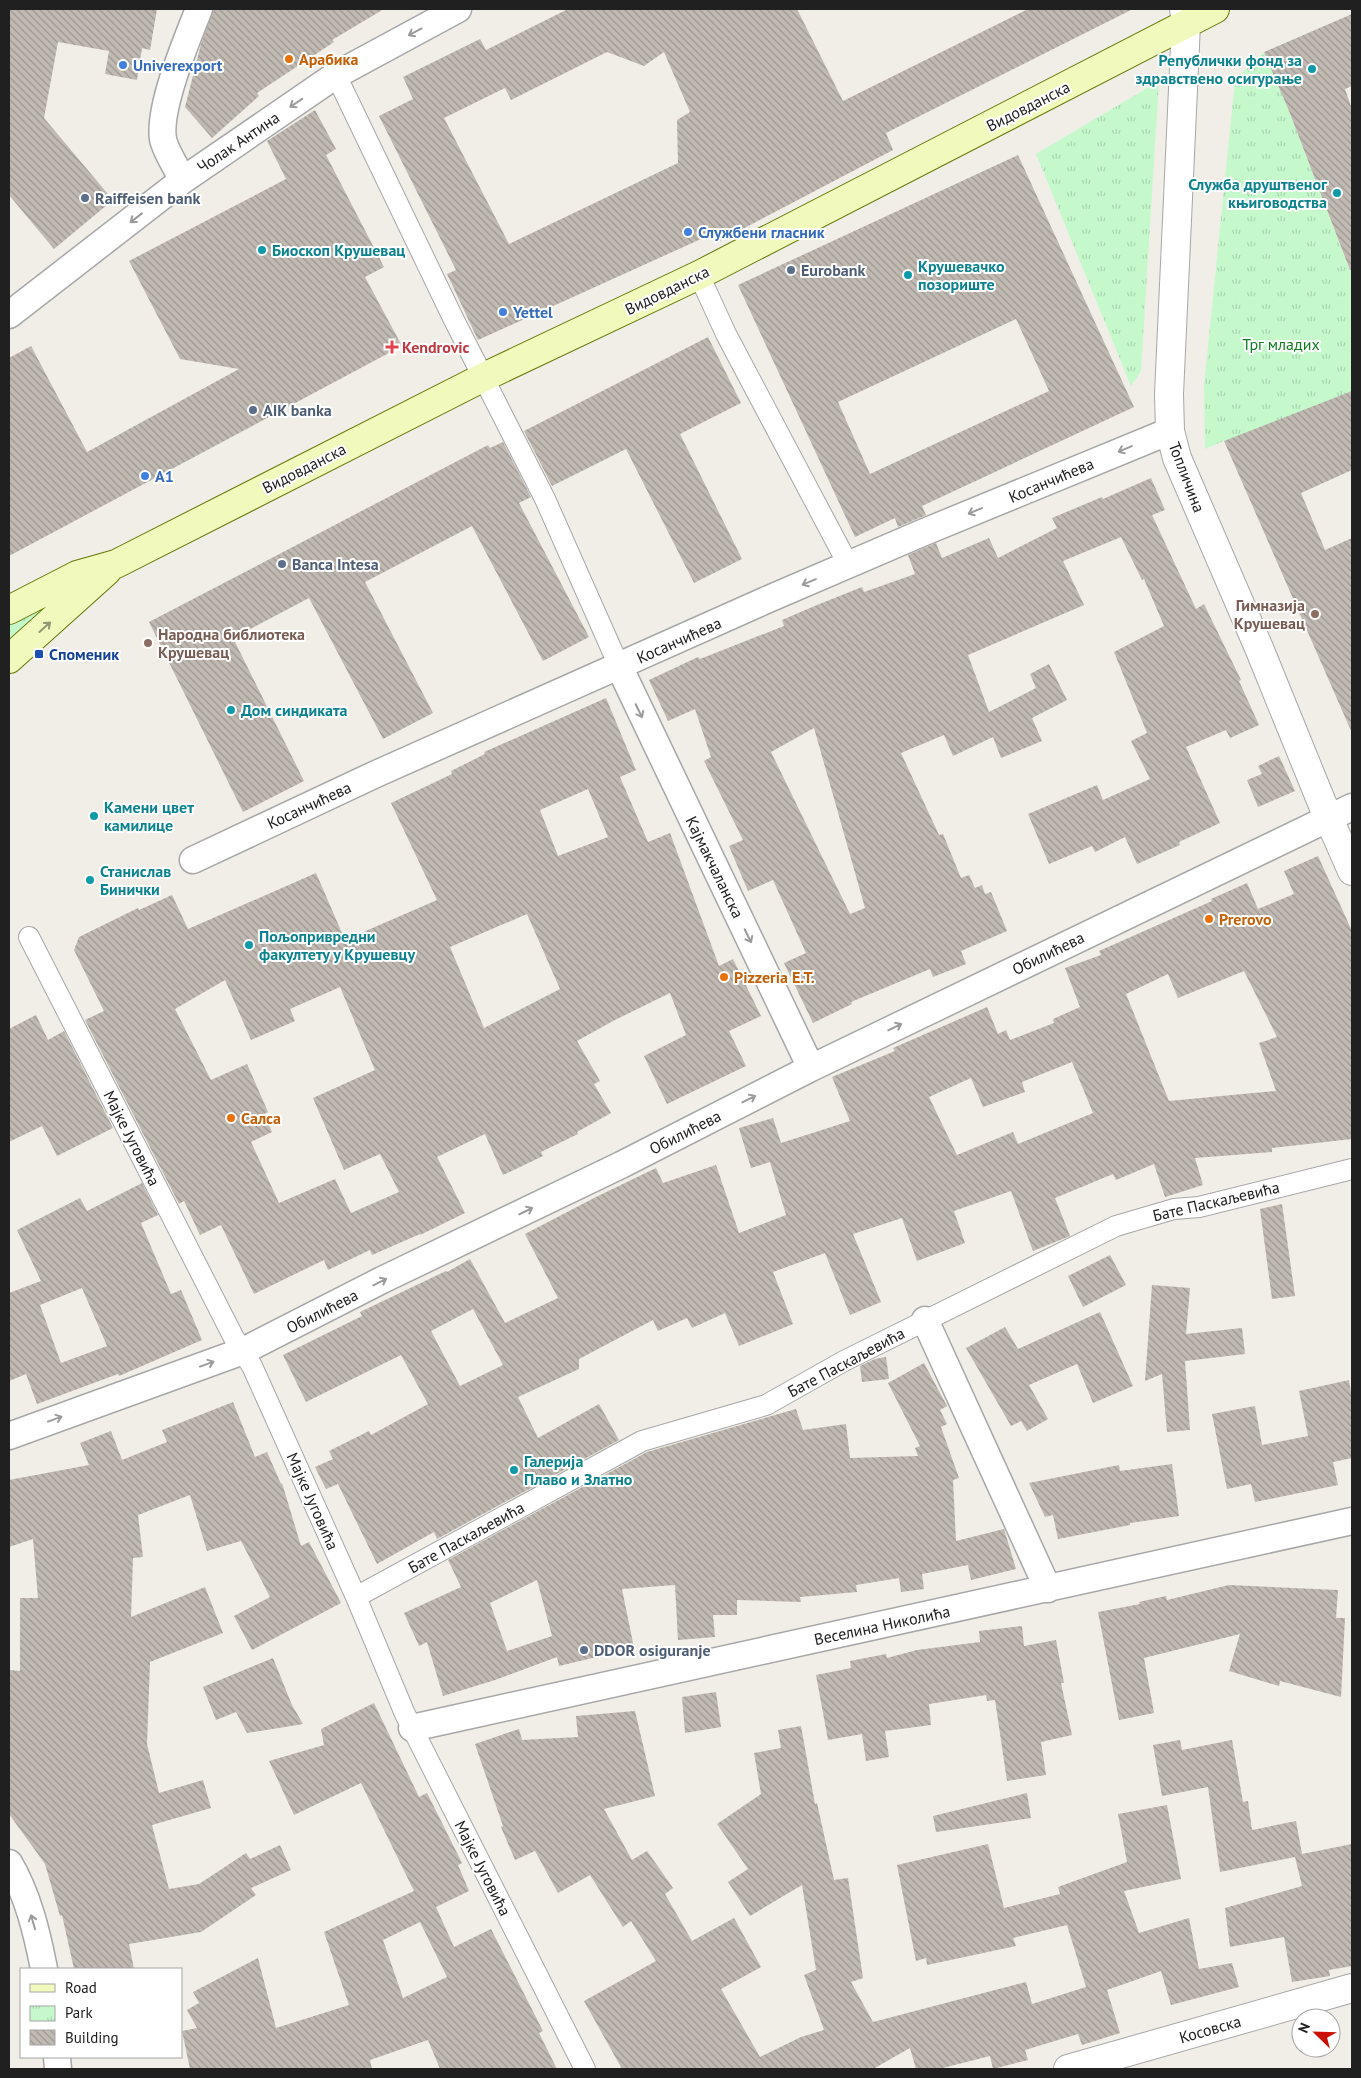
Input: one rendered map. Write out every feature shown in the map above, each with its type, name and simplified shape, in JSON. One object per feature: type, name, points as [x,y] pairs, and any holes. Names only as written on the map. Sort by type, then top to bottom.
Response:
[{"type":"main road","name":"Видовданска","points":[[9,610],[77,576],[116,564],[484,377],[699,275],[1185,16],[1216,9]]},
{"type":"main road","name":"Видовданска","points":[[9,659],[116,564]]},
{"type":"street","points":[[183,180],[163,139],[164,112],[180,60],[199,9]]},
{"type":"street","name":"Чолак Антина","points":[[9,315],[183,180],[336,75],[458,9]]},
{"type":"street","name":"Топличина","points":[[1185,16],[1170,384],[1170,431],[1177,458],[1259,648],[1340,812],[1352,871]]},
{"type":"street","points":[[336,75],[453,318],[545,499],[619,666]]},
{"type":"street","points":[[699,275],[726,334],[848,566]]},
{"type":"street","name":"Косанчићева","points":[[192,860],[376,774],[764,601],[922,533],[1170,431]]},
{"type":"street","name":"Кајмакчаланска","points":[[619,666],[811,1068]]},
{"type":"street","name":"Обилићева","points":[[9,1436],[243,1352],[391,1276],[621,1165],[811,1068],[1340,812]]},
{"type":"street","name":"Мајке Југовића","points":[[29,937],[234,1338],[252,1366],[356,1597],[412,1728],[585,2069]]},
{"type":"street","name":"Бате Паскаљевића","points":[[356,1597],[642,1441],[766,1405],[844,1361],[1116,1226],[1174,1209],[1199,1207],[1352,1168]]},
{"type":"street","points":[[925,1320],[1048,1589]]},
{"type":"street","name":"Веселина Николића","points":[[412,1728],[1352,1521]]},
{"type":"street","points":[[9,1863],[29,1909],[44,1968]]},
{"type":"street","name":"Косовска","points":[[1068,2069],[1352,1988]]},
{"type":"green space","name":"Трг младих","points":[[1264,52],[1289,111],[1352,276],[1352,397],[1205,449],[1204,386],[1235,80]]},
{"type":"green space","points":[[1159,81],[1141,371],[1131,386],[1036,154]]},
{"type":"green space","points":[[39,608],[41,611],[37,619],[9,645],[9,620]]},
{"type":"building","points":[[9,9],[157,9],[150,50],[142,48],[137,80],[105,74],[109,51],[58,42],[44,118],[113,200],[54,249],[9,195]]},
{"type":"building","points":[[214,9],[384,9],[332,40],[334,42],[257,93],[259,96],[212,138],[185,107],[201,44]]},
{"type":"building","points":[[568,9],[797,9],[843,101],[1028,9],[1133,9],[886,133],[893,150],[716,243],[712,234],[478,340],[447,274],[456,270],[379,116],[413,99],[403,77],[480,39],[486,50]],"holes":[[[607,52],[644,66],[664,52],[690,112],[677,120],[678,163],[509,244],[444,118],[505,88],[511,100]]]},
{"type":"building","points":[[1352,14],[1352,86],[1345,89],[1352,109],[1352,270],[1350,270],[1289,111],[1264,52]]},
{"type":"building","points":[[315,110],[336,149],[326,155],[384,267],[365,277],[402,346],[9,556],[9,358],[31,346],[87,452],[239,369],[180,359],[129,261],[286,179],[267,141]]},
{"type":"building","points":[[1018,155],[1134,407],[922,506],[926,515],[898,527],[895,518],[855,537],[738,285]],"holes":[[[1016,319],[1049,391],[870,474],[838,402]]]},
{"type":"building","points":[[708,337],[741,403],[680,434],[742,559],[694,583],[626,449],[552,486],[524,431]]},
{"type":"building","name":"Гимназија Крушевац","points":[[1352,391],[1352,470],[1301,493],[1325,550],[1352,538],[1352,733],[1224,441]]},
{"type":"building","points":[[503,442],[531,497],[519,503],[589,637],[543,661],[472,526],[365,582],[433,713],[383,739],[309,598],[233,638],[304,781],[243,812],[149,622],[488,445],[490,448]]},
{"type":"building","points":[[1151,478],[1165,510],[1152,515],[1196,609],[1204,604],[1241,680],[1239,681],[1259,725],[1230,738],[1226,730],[1186,747],[1220,823],[1179,842],[1180,845],[1137,864],[1125,837],[1095,852],[1092,846],[1049,864],[1028,814],[1097,785],[1103,800],[1150,779],[1131,741],[1147,733],[1114,652],[1164,626],[1144,579],[1142,580],[1121,537],[1063,561],[1084,605],[968,655],[989,712],[1036,688],[1030,674],[1049,664],[1067,700],[1032,718],[1042,741],[1001,758],[993,737],[953,756],[944,735],[901,753],[939,835],[943,834],[961,878],[969,875],[975,888],[982,885],[985,894],[991,892],[1007,931],[961,951],[966,964],[933,977],[930,969],[851,1002],[852,1004],[813,1023],[784,963],[806,953],[773,880],[748,891],[729,846],[743,840],[704,761],[711,757],[695,709],[668,721],[649,680],[698,657],[700,659],[784,626],[782,620],[862,587],[864,592],[915,574],[908,555],[936,543],[942,558],[989,538],[998,558],[1057,528],[1052,518],[1102,497],[1103,499]],"holes":[[[814,728],[865,908],[850,914],[771,752]]]},
{"type":"building","points":[[606,698],[636,770],[620,777],[648,842],[670,833],[719,966],[733,959],[761,1016],[729,1031],[746,1066],[667,1104],[644,1056],[686,1035],[670,993],[577,1041],[600,1081],[594,1084],[611,1113],[577,1132],[578,1134],[541,1152],[543,1156],[503,1175],[485,1134],[437,1157],[465,1213],[420,1235],[372,1255],[370,1250],[328,1270],[324,1260],[254,1294],[221,1225],[200,1235],[184,1201],[179,1204],[85,1020],[104,1011],[74,950],[79,937],[138,908],[139,910],[172,895],[188,929],[316,873],[345,940],[437,900],[391,803],[452,774],[451,771],[485,754],[484,752]],"holes":[[[588,789],[608,837],[558,856],[540,810]],[[527,914],[560,989],[484,1028],[450,947]],[[225,980],[251,1040],[295,1021],[290,1009],[340,987],[375,1070],[313,1098],[344,1170],[380,1154],[399,1192],[351,1213],[335,1179],[279,1203],[251,1142],[272,1132],[264,1114],[268,1112],[247,1064],[211,1080],[175,1009]]]},
{"type":"building","points":[[1279,756],[1295,791],[1258,807],[1247,780],[1262,774],[1258,766]]},
{"type":"building","points":[[1318,856],[1352,931],[1352,1139],[1272,1148],[1272,1152],[1195,1158],[1203,1185],[1165,1197],[1154,1164],[1116,1180],[1113,1174],[1055,1198],[1070,1236],[1033,1251],[1011,1191],[954,1211],[965,1243],[917,1261],[902,1218],[853,1234],[881,1302],[850,1315],[825,1253],[773,1272],[793,1324],[739,1346],[725,1313],[692,1328],[687,1318],[658,1331],[653,1320],[579,1359],[579,1369],[518,1397],[538,1438],[599,1404],[619,1440],[437,1539],[434,1532],[377,1564],[338,1484],[326,1489],[315,1467],[333,1459],[329,1451],[369,1431],[371,1435],[428,1404],[401,1355],[306,1402],[283,1355],[362,1316],[360,1312],[447,1272],[470,1259],[505,1323],[558,1298],[525,1234],[656,1168],[663,1183],[716,1165],[739,1233],[786,1215],[770,1162],[751,1168],[739,1128],[773,1118],[781,1143],[850,1121],[832,1077],[895,1051],[893,1048],[987,1007],[998,1034],[1006,1030],[1010,1040],[1054,1023],[1053,1019],[1080,1007],[1065,968],[1101,955],[1099,951],[1212,901],[1211,899],[1247,883],[1258,909],[1294,894],[1284,871]],"holes":[[[1244,971],[1277,1037],[1259,1043],[1276,1091],[1169,1101],[1126,994],[1168,974],[1178,998]],[[1072,1062],[1093,1113],[1018,1144],[1013,1132],[957,1155],[929,1097],[971,1078],[983,1107],[1025,1092],[1022,1082]],[[473,1309],[503,1365],[460,1386],[431,1331]]]},
{"type":"building","points":[[36,1015],[48,1040],[64,1031],[113,1128],[57,1156],[42,1126],[9,1142],[9,1029]]},
{"type":"building","points":[[142,1183],[158,1215],[141,1223],[171,1294],[181,1290],[202,1340],[119,1376],[118,1374],[37,1404],[26,1374],[9,1381],[9,1293],[41,1281],[17,1230],[80,1198],[87,1211]],"holes":[[[82,1288],[107,1346],[61,1363],[40,1305]]]},
{"type":"building","points":[[1282,1204],[1295,1296],[1272,1299],[1260,1209]]},
{"type":"building","points":[[1110,1255],[1126,1285],[1083,1307],[1068,1276]]},
{"type":"building","points":[[1152,1285],[1190,1288],[1186,1334],[1242,1328],[1245,1354],[1185,1361],[1190,1430],[1167,1432],[1162,1374],[1145,1381]]},
{"type":"building","points":[[1100,1312],[1133,1386],[1093,1403],[1077,1364],[1029,1385],[1048,1419],[1027,1431],[1021,1421],[1011,1426],[966,1348],[1005,1327],[1018,1349]]},
{"type":"building","points":[[886,1357],[889,1379],[862,1382],[860,1366],[875,1359]]},
{"type":"building","points":[[924,1363],[947,1406],[940,1410],[947,1424],[941,1427],[959,1478],[953,1480],[956,1541],[1004,1529],[1016,1569],[971,1580],[968,1565],[922,1574],[924,1589],[901,1592],[899,1578],[856,1585],[857,1592],[800,1597],[801,1602],[737,1600],[737,1615],[713,1615],[715,1637],[678,1640],[675,1585],[622,1589],[634,1648],[559,1666],[557,1657],[495,1680],[443,1696],[427,1642],[419,1646],[404,1613],[461,1587],[448,1560],[647,1452],[796,1409],[803,1430],[846,1424],[850,1458],[918,1456],[915,1448],[920,1446],[888,1383]],"holes":[[[537,1580],[552,1636],[507,1651],[490,1603]]]},
{"type":"building","points":[[1349,1380],[1352,1399],[1352,1458],[1333,1462],[1338,1485],[1255,1502],[1251,1484],[1227,1489],[1212,1414],[1255,1406],[1262,1445],[1308,1436],[1299,1391]]},
{"type":"building","points":[[233,1402],[255,1457],[267,1452],[282,1483],[301,1546],[309,1542],[341,1603],[252,1650],[234,1616],[270,1597],[241,1541],[207,1551],[190,1495],[138,1515],[143,1557],[133,1558],[131,1617],[205,1587],[223,1633],[150,1662],[147,1744],[159,1793],[203,1780],[211,1808],[152,1825],[169,1889],[199,1884],[246,1853],[250,1859],[280,1845],[291,1870],[251,1888],[256,1895],[201,1932],[129,1944],[134,1968],[74,1968],[62,1915],[60,1916],[45,1864],[9,1814],[9,1670],[20,1671],[20,1598],[38,1598],[33,1539],[9,1547],[9,1480],[89,1465],[80,1443],[111,1431],[122,1460],[167,1442],[162,1430]]},
{"type":"building","points":[[1172,1464],[1179,1516],[1130,1523],[1130,1525],[1058,1539],[1053,1515],[1045,1517],[1029,1483],[1119,1465],[1120,1471]]},
{"type":"building","points":[[1229,1585],[1338,1590],[1336,1618],[1345,1618],[1341,1697],[1280,1681],[1279,1686],[1229,1671],[1240,1634],[1144,1658],[1154,1713],[1119,1720],[1098,1612],[1140,1604],[1139,1602],[1166,1596],[1167,1600]]},
{"type":"building","points":[[1022,1626],[1024,1646],[1056,1640],[1064,1683],[1061,1683],[1072,1735],[1041,1742],[1046,1775],[1007,1781],[995,1700],[987,1701],[986,1695],[929,1704],[931,1725],[885,1731],[889,1757],[866,1761],[862,1734],[828,1740],[816,1675],[851,1668],[850,1661],[886,1654],[887,1658],[917,1650],[980,1642],[979,1631]]},
{"type":"building","points":[[273,1658],[292,1705],[303,1724],[247,1733],[236,1712],[216,1720],[203,1687]]},
{"type":"building","points":[[716,1692],[721,1727],[685,1733],[682,1697]]},
{"type":"building","points":[[374,1703],[419,1797],[427,1793],[462,1863],[458,1865],[469,1891],[436,1907],[454,1947],[491,1929],[543,2031],[539,2033],[557,2069],[440,2069],[428,2040],[370,2060],[372,2069],[190,2069],[182,2031],[197,2028],[187,2010],[199,2003],[193,1992],[258,1958],[276,2028],[349,2005],[324,1932],[414,1891],[361,1783],[294,1815],[269,1761],[324,1745],[321,1729]],"holes":[[[420,1922],[447,1977],[403,1998],[383,1940]]]},
{"type":"building","points":[[635,1711],[655,1796],[604,1809],[632,1860],[647,1851],[673,1888],[665,1894],[692,1941],[734,1918],[761,1967],[721,1989],[760,2057],[801,2037],[824,2030],[804,1975],[816,1970],[802,1885],[750,1916],[728,1882],[748,1869],[717,1824],[761,1794],[754,1753],[781,1748],[778,1730],[801,1726],[815,1804],[817,1803],[834,1880],[848,1878],[863,1978],[851,1982],[873,2022],[1026,1982],[1032,2004],[1086,1987],[1067,1925],[1013,1938],[1016,1946],[927,1965],[926,1958],[916,1961],[897,1865],[988,1844],[1004,1908],[1060,1894],[1058,1887],[1127,1862],[1118,1814],[1167,1805],[1181,1879],[1124,1891],[1139,1933],[1189,1918],[1199,1969],[1232,1963],[1239,1987],[1171,2005],[1161,1971],[1107,1990],[1120,2033],[1082,2045],[1078,2034],[1025,2050],[1028,2060],[993,2069],[990,2056],[939,2069],[916,2069],[910,2048],[873,2069],[622,2069],[584,2001],[656,1961],[631,1921],[623,1927],[590,1875],[558,1893],[535,1851],[515,1860],[501,1827],[503,1826],[475,1744],[519,1729],[522,1740],[578,1737],[576,1716]]},
{"type":"building","points":[[1180,1740],[1182,1750],[1232,1740],[1243,1802],[1248,1801],[1252,1830],[1296,1821],[1302,1854],[1352,1844],[1352,1966],[1329,1970],[1330,1976],[1292,1982],[1284,1937],[1230,1947],[1225,1908],[1302,1886],[1295,1857],[1220,1872],[1208,1787],[1162,1796],[1153,1745]]},
{"type":"building","points":[[1027,1793],[1031,1818],[936,1832],[933,1816]]},
{"type":"place","name":"Арабика","points":[[289,59]]},
{"type":"place","name":"Univerexport","points":[[123,65]]},
{"type":"place","name":"Републички фонд за здравствено осигурање","points":[[1312,69]]},
{"type":"place","name":"Служба друштвеног књиговодства","points":[[1337,193]]},
{"type":"place","name":"Raiffeisen bank","points":[[85,198]]},
{"type":"place","name":"Службени гласник","points":[[688,232]]},
{"type":"place","name":"Биоскоп Крушевац","points":[[262,250]]},
{"type":"place","name":"Eurobank","points":[[791,270]]},
{"type":"place","name":"Крушевачко позориште","points":[[908,275]]},
{"type":"place","name":"Yettel","points":[[503,312]]},
{"type":"place","name":"Kendrovic","points":[[392,347]]},
{"type":"place","name":"AIK banka","points":[[253,410]]},
{"type":"place","name":"A1","points":[[145,476]]},
{"type":"place","name":"Banca Intesa","points":[[282,564]]},
{"type":"place","name":"Гимназија Крушевац","points":[[1315,614]]},
{"type":"place","name":"Народна библиотека Крушевац","points":[[148,643]]},
{"type":"place","name":"Споменик","points":[[39,654]]},
{"type":"place","name":"Дом синдиката","points":[[231,710]]},
{"type":"place","name":"Камени цвет камилице","points":[[94,816]]},
{"type":"place","name":"Станислав Бинички","points":[[90,880]]},
{"type":"place","name":"Prerovo","points":[[1209,919]]},
{"type":"place","name":"Пољопривредни факултету у Крушевцу","points":[[249,945]]},
{"type":"place","name":"Pizzeria E.T.","points":[[724,977]]},
{"type":"place","name":"Салса","points":[[231,1118]]},
{"type":"place","name":"Галерија Плаво и Златно","points":[[514,1470]]},
{"type":"place","name":"DDOR osiguranje","points":[[584,1650]]}]
